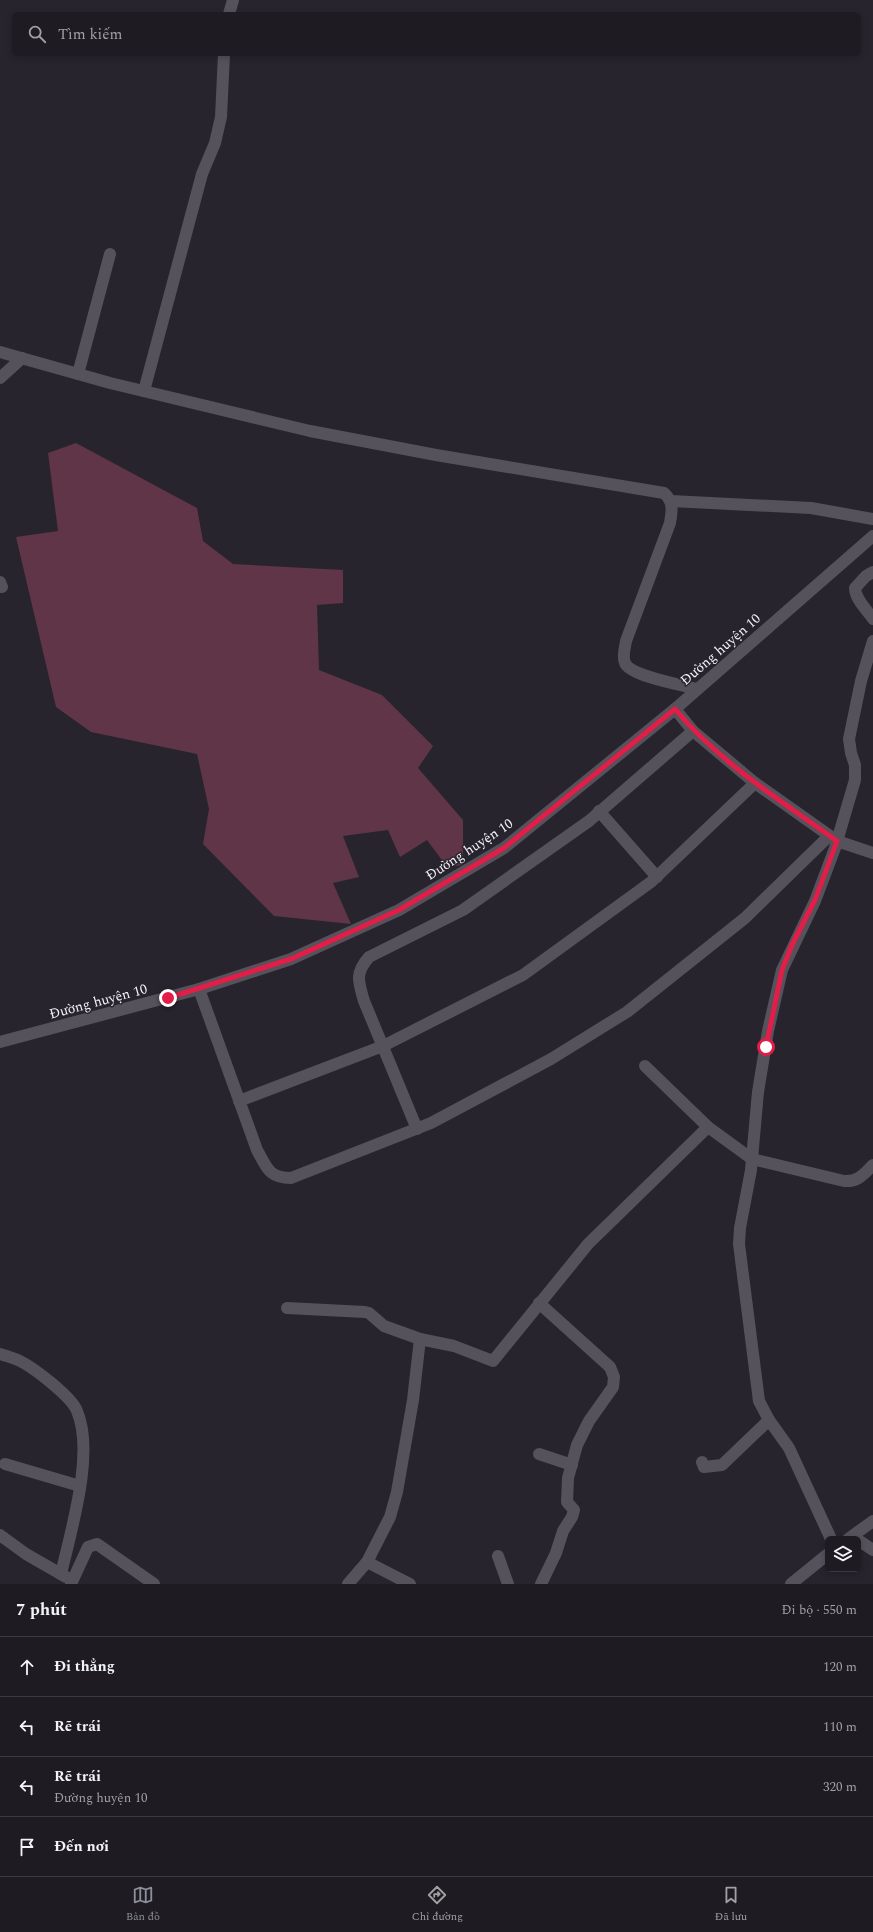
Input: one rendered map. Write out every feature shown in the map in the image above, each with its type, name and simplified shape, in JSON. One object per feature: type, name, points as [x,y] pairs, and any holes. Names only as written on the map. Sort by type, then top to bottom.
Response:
[{"type":"street","points":[[230,12],[233,0]]},
{"type":"street","points":[[144,391],[202,174],[215,143],[221,117],[224,56]]},
{"type":"street","points":[[78,374],[110,254]]},
{"type":"street","points":[[0,352],[144,391],[310,431],[436,455],[656,491],[664,493],[672,501],[811,508],[873,519]]},
{"type":"street","points":[[0,378],[22,358]]},
{"type":"street","points":[[672,501],[672,510],[668,529],[626,641],[624,661],[627,666],[638,674],[697,689]]},
{"type":"street","name":"Đường huyện 10","points":[[0,1042],[199,989],[291,959],[399,910],[504,848],[675,709],[873,536]]},
{"type":"street","points":[[873,572],[859,584],[856,588],[856,592],[873,619]]},
{"type":"street","points":[[829,1536],[789,1448],[762,1409],[756,1388],[739,1244],[740,1228],[752,1159],[758,1092],[768,1032],[782,970],[792,945],[815,900],[833,838],[855,780],[856,765],[851,753],[849,739],[861,681],[873,641]]},
{"type":"street","points":[[675,709],[693,731],[754,783],[833,838],[873,853]]},
{"type":"street","points":[[417,1129],[364,1001],[358,980],[362,966],[369,957],[463,910],[599,811],[693,731]]},
{"type":"street","points":[[239,1101],[383,1046],[523,975],[656,877],[754,783]]},
{"type":"street","points":[[599,811],[656,877]]},
{"type":"street","points":[[199,989],[257,1150],[269,1170],[279,1178],[291,1178],[431,1123],[551,1059],[627,1012],[745,918],[833,838]]},
{"type":"street","points":[[645,1066],[708,1127],[752,1159],[844,1181],[860,1179],[873,1165]]},
{"type":"street","points":[[287,1308],[369,1313],[384,1326],[420,1339],[454,1346],[493,1361],[588,1244],[708,1127]]},
{"type":"street","points":[[538,1304],[610,1367],[614,1377],[613,1387],[589,1421],[576,1445],[568,1478],[567,1502],[574,1510],[572,1517],[563,1531],[556,1553],[541,1584]]},
{"type":"street","points":[[348,1584],[367,1562],[390,1517],[397,1492],[413,1400],[420,1339]]},
{"type":"street","points":[[0,1354],[21,1362],[69,1399],[77,1410],[83,1432],[80,1486],[61,1574]]},
{"type":"street","points":[[702,1462],[704,1467],[722,1466],[769,1420]]},
{"type":"street","points":[[539,1454],[572,1465]]},
{"type":"street","points":[[5,1464],[80,1486]]},
{"type":"street","points":[[856,1536],[873,1521]]},
{"type":"street","points":[[0,1535],[26,1554],[61,1574],[72,1583],[88,1547],[97,1544],[154,1584]]},
{"type":"street","points":[[861,1542],[873,1550]]},
{"type":"street","points":[[498,1556],[508,1584]]},
{"type":"street","points":[[791,1584],[825,1556]]},
{"type":"street","points":[[367,1562],[410,1584]]},
{"type":"shaded area","points":[[76,443],[197,508],[203,541],[233,564],[343,570],[343,603],[317,605],[319,670],[382,695],[433,746],[418,768],[463,820],[463,865],[447,867],[427,840],[400,857],[388,830],[343,836],[359,877],[333,883],[351,924],[274,916],[203,844],[209,809],[197,754],[91,732],[56,707],[16,537],[58,531],[48,453]]},
{"type":"route","points":[[168,998],[291,959],[399,910],[504,848],[675,709],[693,731],[754,783],[837,841],[815,900],[792,945],[782,970],[766,1047]]}]
